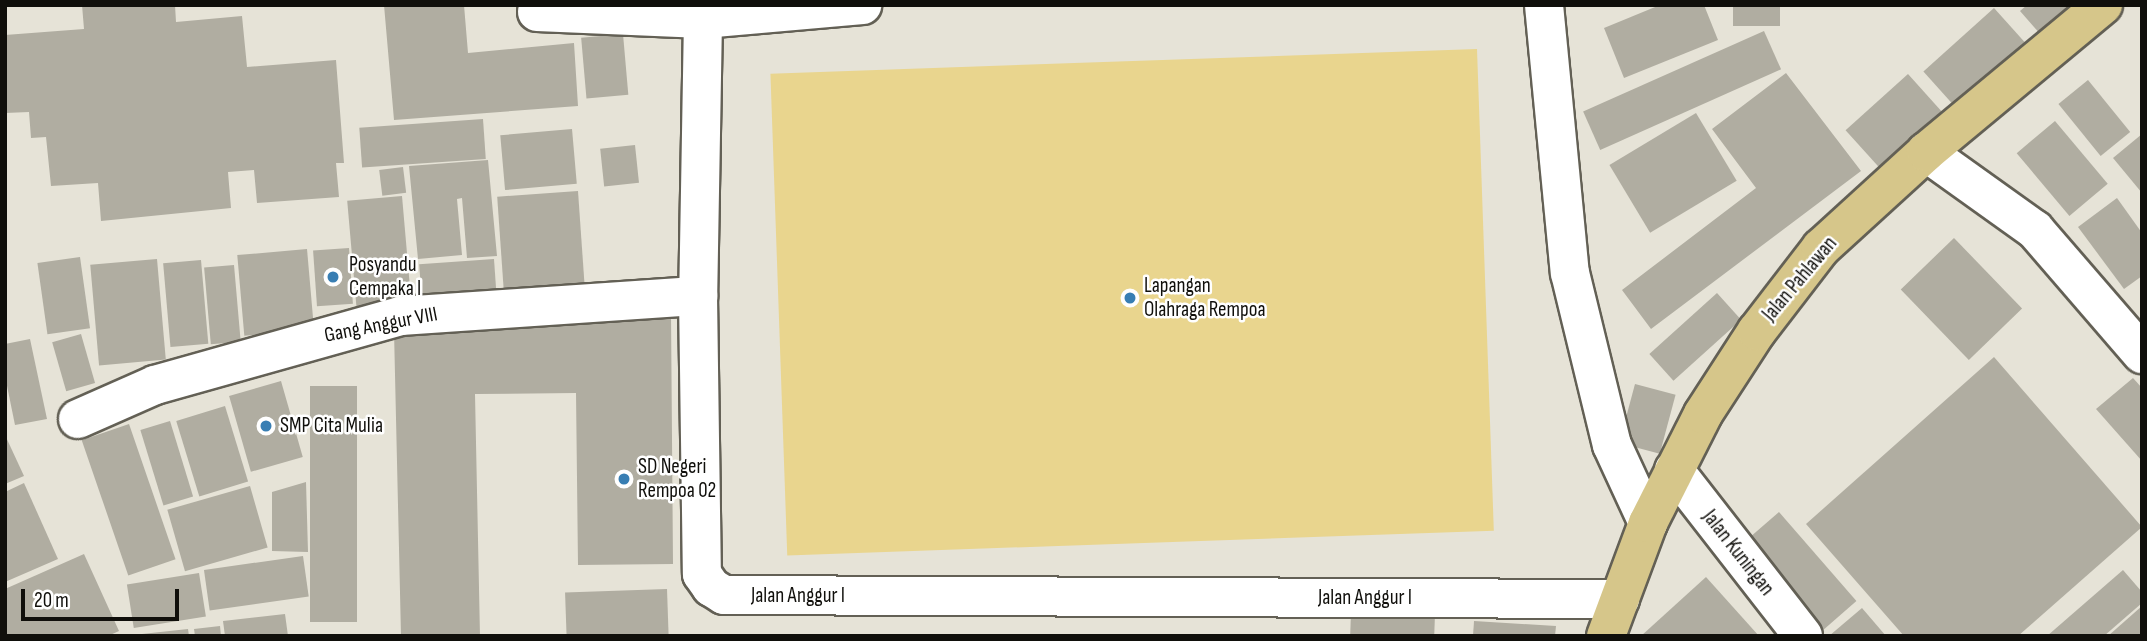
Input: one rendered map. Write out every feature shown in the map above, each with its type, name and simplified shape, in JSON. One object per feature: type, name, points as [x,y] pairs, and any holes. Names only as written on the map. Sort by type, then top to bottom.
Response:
[{"type":"main road","name":"Jalan Pahlawan","points":[[1606,636],[1648,523],[1674,470],[1757,331],[1821,248],[1926,152],[2103,5]]},
{"type":"street","points":[[537,12],[703,19],[862,5]]},
{"type":"street","points":[[1544,5],[1570,273],[1612,445],[1648,523]]},
{"type":"street","name":"Jalan Anggur I","points":[[703,19],[698,296],[702,574],[724,595],[1620,599]]},
{"type":"street","points":[[1926,152],[2035,230],[2142,354]]},
{"type":"street","name":"Gang Anggur VIII","points":[[78,419],[155,385],[401,316],[698,296]]},
{"type":"street","name":"Jalan Kuningan","points":[[1674,470],[1803,636]]},
{"type":"shaded area","name":"Lapangan Olahraga Rempoa","points":[[1477,49],[1494,531],[787,555],[770,74]]},
{"type":"building","points":[[82,5],[175,5],[176,22],[242,16],[247,67],[336,60],[344,163],[336,163],[339,197],[257,203],[254,170],[228,172],[231,208],[101,221],[98,183],[51,186],[46,137],[31,138],[29,112],[5,113],[5,35],[84,29]]},
{"type":"building","points":[[384,5],[464,5],[468,53],[574,43],[578,106],[394,120]]},
{"type":"building","points":[[1660,5],[1704,5],[1718,40],[1624,78],[1604,28]]},
{"type":"building","points":[[1733,5],[1780,5],[1780,26],[1733,26]]},
{"type":"building","points":[[2027,5],[2076,5],[2042,36],[2020,11]]},
{"type":"building","points":[[1994,8],[2026,44],[1956,107],[1923,72]]},
{"type":"building","points":[[1764,31],[1781,69],[1600,150],[1583,112]]},
{"type":"building","points":[[623,34],[628,95],[586,98],[581,38]]},
{"type":"building","points":[[1786,73],[1861,171],[1651,329],[1622,290],[1756,188],[1712,129]]},
{"type":"building","points":[[1908,74],[1942,112],[1880,168],[1846,130]]},
{"type":"building","points":[[2088,80],[2130,132],[2101,156],[2058,104]]},
{"type":"building","points":[[1696,113],[1737,181],[1650,233],[1609,165]]},
{"type":"building","points":[[483,119],[486,159],[362,168],[359,128]]},
{"type":"building","points":[[2055,121],[2108,184],[2069,216],[2017,153]]},
{"type":"building","points":[[572,129],[577,184],[505,190],[500,135]]},
{"type":"building","points":[[2142,134],[2142,193],[2113,158]]},
{"type":"building","points":[[635,145],[639,183],[604,186],[600,149]]},
{"type":"building","points":[[488,160],[497,256],[467,258],[462,198],[457,199],[462,255],[418,259],[409,166]]},
{"type":"building","points":[[403,167],[406,193],[382,196],[379,170]]},
{"type":"building","points":[[578,191],[585,294],[504,299],[497,197]]},
{"type":"building","points":[[402,196],[411,303],[357,307],[347,201]]},
{"type":"building","points":[[2117,198],[2142,233],[2142,276],[2124,289],[2078,227]]},
{"type":"building","points":[[1954,238],[2022,308],[1969,360],[1901,289]]},
{"type":"building","name":"Posyandu Cempaka I","points":[[349,248],[353,304],[317,306],[313,251]]},
{"type":"building","points":[[307,249],[314,330],[244,336],[237,255]]},
{"type":"building","points":[[80,257],[90,328],[47,334],[37,263]]},
{"type":"building","points":[[157,259],[166,360],[99,365],[90,265]]},
{"type":"building","points":[[494,259],[497,298],[422,303],[419,264]]},
{"type":"building","points":[[201,260],[208,344],[170,347],[163,263]]},
{"type":"building","points":[[234,265],[241,342],[211,344],[204,268]]},
{"type":"building","points":[[1717,293],[1741,320],[1673,381],[1649,354]]},
{"type":"building","name":"SD Negeri Rempoa 02","points":[[671,312],[673,564],[578,565],[576,393],[475,394],[480,636],[401,636],[394,331]]},
{"type":"building","points":[[81,334],[95,383],[66,391],[52,342]]},
{"type":"building","points":[[30,339],[47,419],[15,425],[5,376],[5,344]]},
{"type":"building","points":[[1994,357],[2142,527],[2018,636],[1904,636],[1806,524]]},
{"type":"building","points":[[2133,378],[2142,388],[2142,461],[2096,409]]},
{"type":"building","name":"SMP Cita Mulia","points":[[281,381],[303,457],[251,472],[229,396]]},
{"type":"building","points":[[1635,384],[1676,395],[1660,454],[1619,443]]},
{"type":"building","points":[[310,386],[357,386],[357,622],[310,622]]},
{"type":"building","points":[[225,406],[248,482],[199,496],[176,421]]},
{"type":"building","points":[[170,421],[193,497],[163,506],[140,430]]},
{"type":"building","points":[[129,424],[176,559],[128,575],[82,440]]},
{"type":"building","points":[[5,435],[24,476],[5,484]]},
{"type":"building","points":[[306,482],[308,552],[272,551],[272,492]]},
{"type":"building","points":[[24,483],[58,559],[5,582],[5,492]]},
{"type":"building","points":[[250,486],[268,548],[185,571],[167,510]]},
{"type":"building","points":[[1779,512],[1856,601],[1817,635],[1740,546]]},
{"type":"building","points":[[84,554],[119,631],[108,636],[5,636],[5,589]]},
{"type":"building","points":[[303,556],[309,597],[210,611],[204,570]]},
{"type":"building","points":[[2123,570],[2142,592],[2142,603],[2104,636],[2047,636]]},
{"type":"building","points":[[199,573],[206,616],[134,628],[127,584]]},
{"type":"building","points":[[1706,577],[1759,636],[1641,636]]},
{"type":"building","points":[[667,589],[669,636],[567,636],[565,593]]},
{"type":"building","points":[[2142,606],[2142,636],[2108,636]]},
{"type":"building","points":[[1862,608],[1886,636],[1829,636]]},
{"type":"building","points":[[1351,612],[1435,615],[1434,636],[1350,636]]},
{"type":"building","points":[[285,614],[288,636],[225,636],[223,621]]},
{"type":"building","points":[[1474,621],[1556,626],[1555,636],[1473,636]]},
{"type":"building","points":[[220,626],[221,636],[195,636],[194,629]]},
{"type":"building","points":[[188,629],[189,636],[142,636],[142,634]]},
{"type":"place","name":"Posyandu Cempaka I","points":[[333,277]]},
{"type":"place","name":"Lapangan Olahraga Rempoa","points":[[1130,298]]},
{"type":"place","name":"SMP Cita Mulia","points":[[266,426]]},
{"type":"place","name":"SD Negeri Rempoa 02","points":[[624,479]]}]
